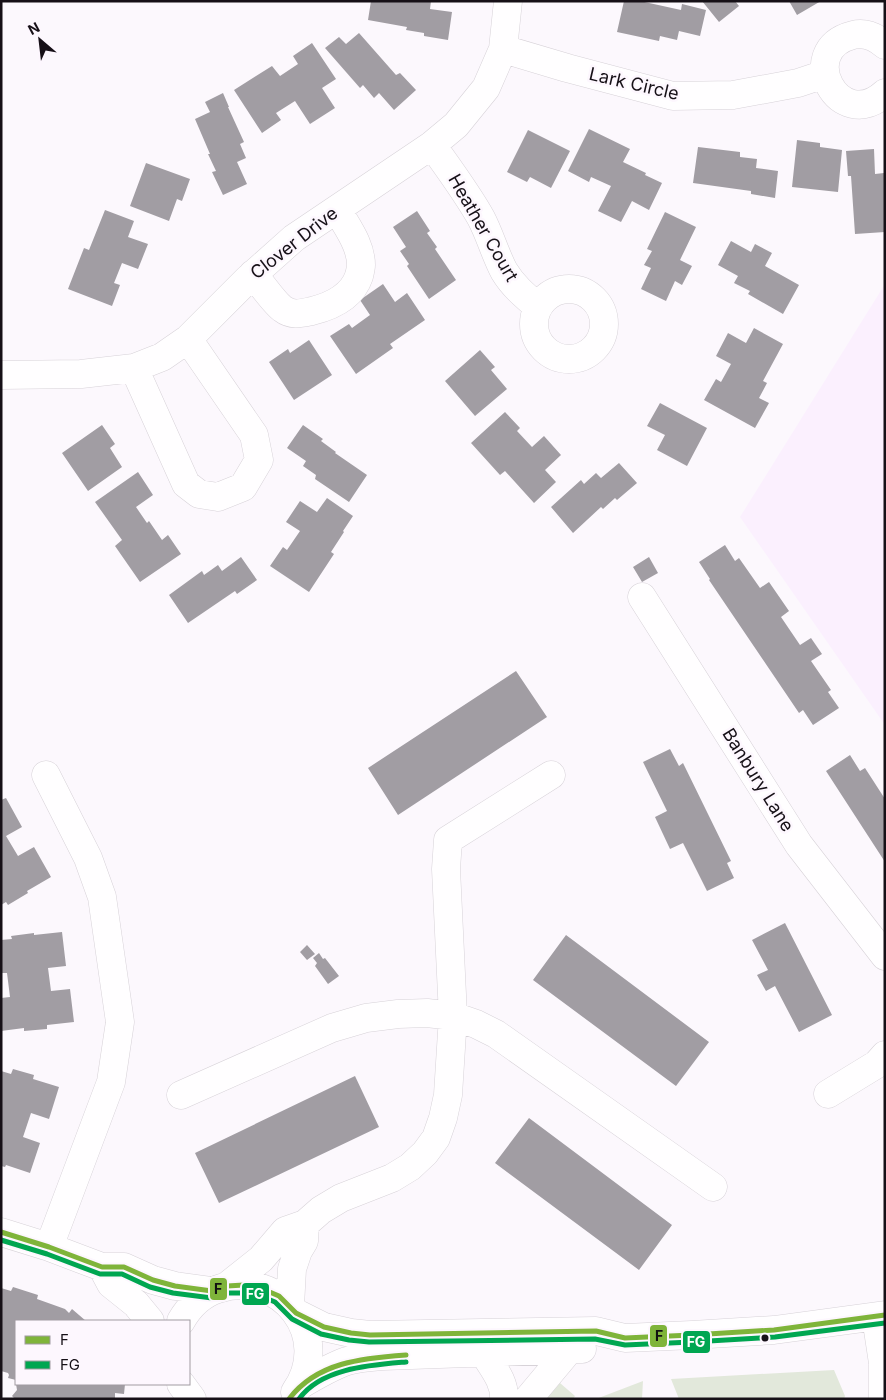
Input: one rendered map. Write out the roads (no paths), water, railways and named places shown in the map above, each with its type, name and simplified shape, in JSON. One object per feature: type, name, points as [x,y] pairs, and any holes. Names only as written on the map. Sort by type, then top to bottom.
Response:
[{"type":"street","name":"Clover Drive","points":[[1,375],[81,374],[134,368],[162,357],[188,340],[253,274],[294,238],[432,145],[456,125],[486,88],[503,49],[508,1]]},
{"type":"street","points":[[885,45],[880,40],[869,35],[858,34],[846,37],[829,52],[825,63],[825,74],[829,85],[836,95],[845,101],[856,104],[868,103],[879,99],[885,94]]},
{"type":"street","name":"Lark Circle","points":[[503,49],[673,96],[733,96],[798,83],[825,74]]},
{"type":"street","name":"Heather Court","points":[[432,145],[482,220],[509,278],[526,297],[538,306]]},
{"type":"street","points":[[253,274],[281,309],[292,314],[320,309],[343,298],[356,283],[362,266],[356,242],[337,209]]},
{"type":"street","points":[[134,368],[186,484],[199,494],[218,497],[243,487],[259,460],[254,436],[188,340]]},
{"type":"street","name":"Banbury Lane","points":[[642,597],[799,845],[885,956]]},
{"type":"street","points":[[46,775],[88,858],[102,897],[120,1022],[111,1082],[50,1247]]},
{"type":"street","points":[[182,1320],[190,1308],[200,1299],[219,1289],[261,1259],[285,1231],[305,1224],[321,1210],[341,1198],[392,1178],[410,1167],[425,1153],[436,1138],[448,1095],[453,1016],[446,869],[448,840],[551,775]]},
{"type":"street","points":[[181,1095],[332,1028],[366,1018],[427,1013],[453,1016],[476,1024],[496,1034],[713,1187]]},
{"type":"street","points":[[828,1094],[877,1064],[885,1055]]},
{"type":"street","points":[[294,1392],[306,1369],[308,1355],[308,1341],[304,1327],[293,1309],[292,1270],[298,1251],[304,1241],[305,1224]]},
{"type":"street","points":[[1,1232],[50,1247],[102,1267],[124,1267],[153,1280],[175,1286],[219,1289],[244,1285],[258,1287],[279,1296],[293,1309],[324,1327],[350,1333],[370,1335],[596,1330],[625,1338]]},
{"type":"street","points":[[102,1267],[111,1284],[136,1304],[149,1320]]},
{"type":"street","points":[[294,1392],[318,1374],[348,1361],[382,1356],[596,1349],[625,1338],[774,1330],[880,1316],[883,1362],[882,1399]]},
{"type":"street","points":[[528,1399],[569,1350]]},
{"type":"street","points":[[484,1353],[500,1378],[504,1388],[504,1399]]},
{"type":"street","points":[[167,1399],[172,1385]]},
{"type":"street","points":[[182,1385],[192,1399]]}]
